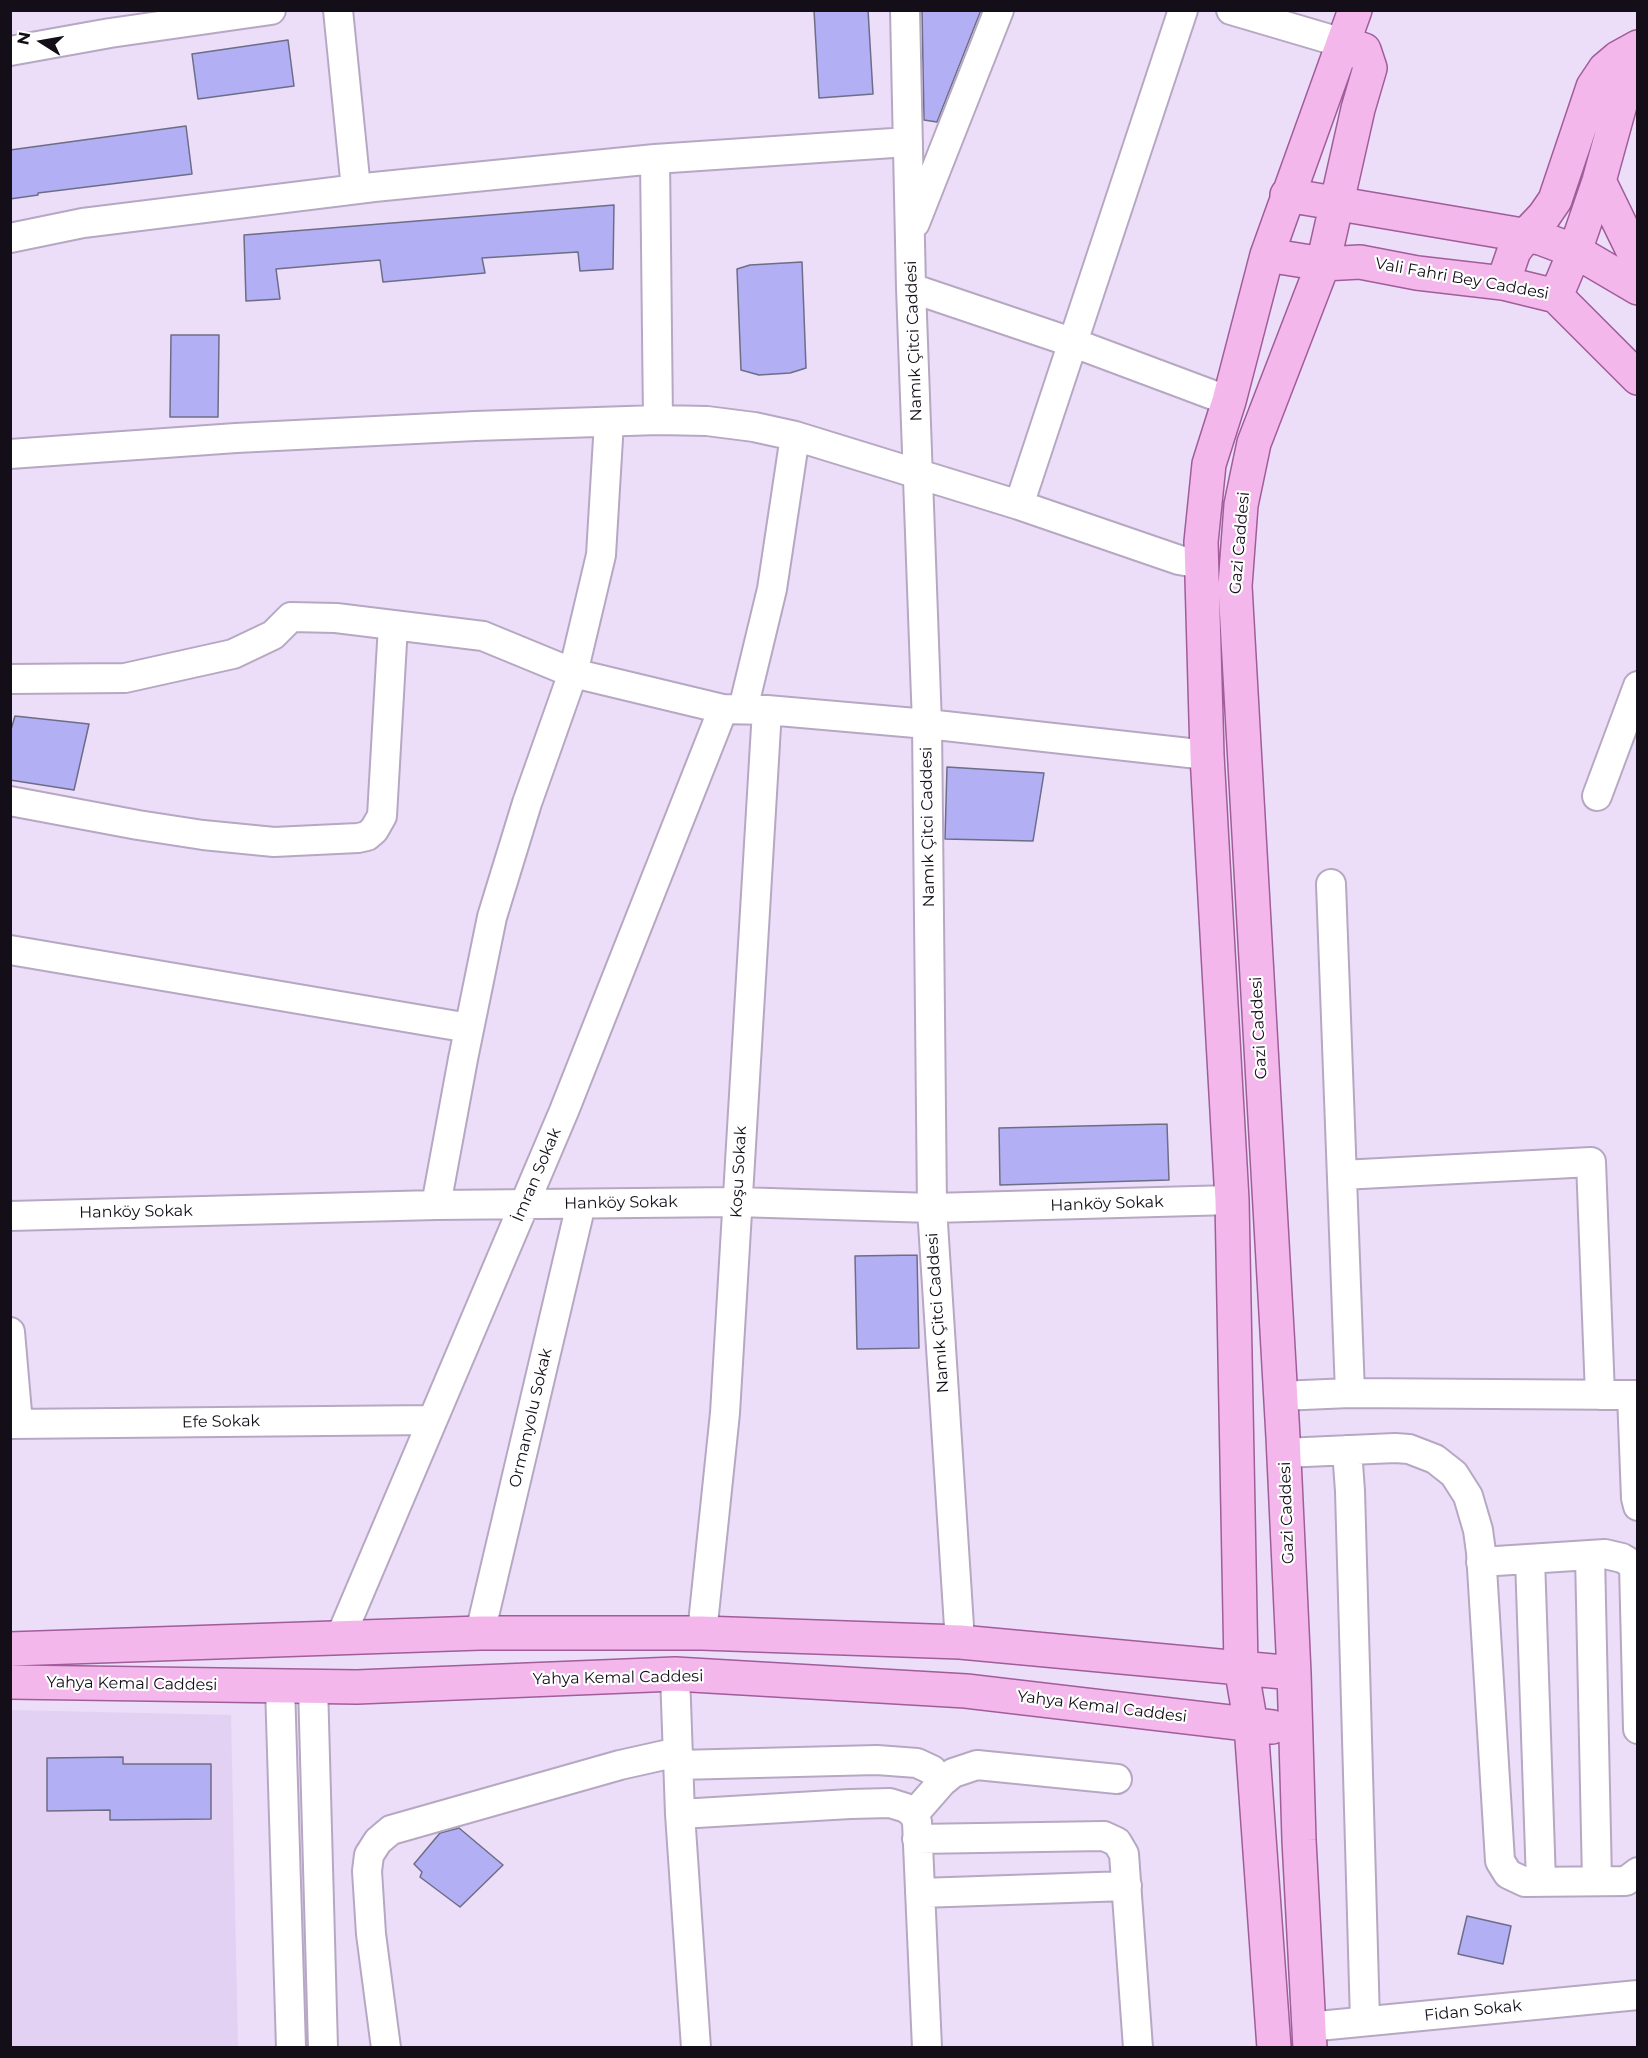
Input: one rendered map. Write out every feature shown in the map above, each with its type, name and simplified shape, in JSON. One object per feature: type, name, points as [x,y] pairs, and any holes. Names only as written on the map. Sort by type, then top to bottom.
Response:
[{"type":"main road","name":"Gazi Caddesi","points":[[1274,2048],[1251,1725],[1242,1667],[1232,1200],[1207,755],[1201,542],[1209,464],[1229,401],[1267,255],[1355,10]]},
{"type":"main road","name":"Gazi Caddesi","points":[[1309,2037],[1294,1730],[1294,1673],[1284,1453],[1234,586],[1241,505],[1254,443],[1323,264],[1358,109],[1370,68],[1364,50],[1343,43]]},
{"type":"main road","points":[[1503,283],[1514,251],[1555,200],[1593,87],[1605,69],[1618,58],[1638,48]]},
{"type":"main road","name":"Vali Fahri Bey Caddesi","points":[[1267,255],[1323,264],[1360,262],[1417,273],[1503,283],[1556,296],[1575,251],[1599,181],[1623,94],[1638,65]]},
{"type":"main road","points":[[1599,181],[1630,229],[1638,261]]},
{"type":"main road","points":[[1287,195],[1540,238],[1575,251],[1638,288]]},
{"type":"main road","points":[[1556,296],[1638,378]]},
{"type":"main road","points":[[10,1649],[480,1632],[702,1633],[960,1642],[1294,1673]]},
{"type":"main road","name":"Yahya Kemal Caddesi","points":[[10,1682],[357,1687],[675,1674],[966,1691],[1294,1730]]},
{"type":"street","points":[[10,51],[144,20],[271,10]]},
{"type":"street","points":[[338,10],[356,189]]},
{"type":"street","name":"Namık Çitci Caddesi","points":[[905,10],[911,288],[927,724],[932,1208],[960,1642]]},
{"type":"street","points":[[911,233],[999,10]]},
{"type":"street","points":[[1019,505],[1183,10]]},
{"type":"street","points":[[1231,10],[1343,43]]},
{"type":"street","points":[[10,238],[83,223],[356,189],[655,159],[908,142]]},
{"type":"street","points":[[655,159],[658,420]]},
{"type":"street","points":[[911,288],[1074,343],[1229,401]]},
{"type":"street","points":[[10,454],[236,438],[475,426],[658,420],[707,421],[754,427],[795,436],[1019,505],[1179,560],[1202,564]]},
{"type":"street","points":[[436,1204],[492,917],[527,803],[573,674],[601,555],[609,422]]},
{"type":"street","points":[[744,709],[772,589],[795,436]]},
{"type":"street","points":[[10,679],[125,678],[233,654],[273,635],[291,617],[336,618],[483,636],[573,674],[744,709],[927,724],[1207,755]]},
{"type":"street","points":[[10,801],[138,825],[274,842],[367,836],[379,824],[382,816],[393,625]]},
{"type":"street","points":[[1597,796],[1638,686]]},
{"type":"street","name":"Koşu Sokak","points":[[702,1633],[725,1413],[737,1202],[744,709]]},
{"type":"street","name":"İmran Sokak","points":[[340,1638],[564,1111],[744,709]]},
{"type":"street","points":[[1331,884],[1350,1393]]},
{"type":"street","points":[[10,950],[469,1028]]},
{"type":"street","points":[[1342,1175],[1591,1162],[1600,1395]]},
{"type":"street","name":"Hanköy Sokak","points":[[10,1216],[436,1204],[737,1202],[932,1208],[1232,1200]]},
{"type":"street","name":"Ormanyolu Sokak","points":[[480,1632],[581,1204]]},
{"type":"street","points":[[10,1332],[14,1424]]},
{"type":"street","points":[[1280,1396],[1350,1393],[1635,1395],[1638,1506]]},
{"type":"street","name":"Efe Sokak","points":[[14,1424],[432,1420]]},
{"type":"street","points":[[1284,1453],[1409,1449],[1422,1453],[1445,1466],[1461,1483],[1468,1496],[1478,1530],[1500,1861],[1503,1868],[1513,1878],[1525,1882],[1626,1881],[1638,1872]]},
{"type":"street","points":[[1347,1450],[1365,2021]]},
{"type":"street","points":[[1481,1562],[1590,1555],[1614,1556],[1634,1565],[1638,1729]]},
{"type":"street","points":[[1590,1555],[1598,1881]]},
{"type":"street","points":[[1530,1559],[1541,1882]]},
{"type":"street","points":[[675,1674],[680,1814],[696,2048]]},
{"type":"street","points":[[313,1685],[323,2048]]},
{"type":"street","points":[[280,1686],[291,2048]]},
{"type":"street","points":[[386,2048],[371,1934],[367,1871],[369,1855],[378,1840],[391,1830],[620,1765],[678,1758],[877,1760],[917,1763],[932,1770],[942,1782]]},
{"type":"street","points":[[915,1827],[942,1782],[964,1768],[977,1765],[1117,1779]]},
{"type":"street","points":[[680,1814],[850,1804],[890,1803],[906,1808],[915,1827],[927,2048]]},
{"type":"street","points":[[915,1827],[1104,1836],[1111,1838],[1122,1848],[1127,1886],[1138,2048]]},
{"type":"street","points":[[920,1893],[1127,1886]]},
{"type":"street","name":"Fidan Sokak","points":[[1309,2037],[1365,2021],[1638,1995]]},
{"type":"shaded area","points":[[11,1710],[231,1715],[238,2047],[11,2048]]},
{"type":"building","points":[[814,10],[868,10],[873,94],[819,98]]},
{"type":"building","points":[[922,10],[981,10],[937,122],[924,120]]},
{"type":"building","points":[[288,40],[294,86],[198,99],[192,54]]},
{"type":"building","points":[[186,126],[192,174],[38,193],[38,195],[10,199],[10,150]]},
{"type":"building","points":[[614,205],[613,269],[580,271],[578,252],[482,258],[485,273],[383,282],[380,260],[276,269],[280,299],[246,301],[244,235]]},
{"type":"building","points":[[802,262],[806,368],[790,373],[759,375],[741,370],[737,269],[750,265]]},
{"type":"building","points":[[171,335],[219,335],[218,417],[170,417]]},
{"type":"building","points":[[15,716],[89,724],[74,790],[10,780],[10,733]]},
{"type":"building","points":[[947,767],[1044,773],[1033,841],[945,839]]},
{"type":"building","points":[[1167,1124],[1169,1180],[1000,1185],[999,1128]]},
{"type":"building","points":[[917,1255],[919,1348],[857,1349],[855,1256]]},
{"type":"building","points":[[123,1757],[123,1764],[211,1764],[211,1819],[110,1820],[110,1810],[47,1811],[47,1758]]},
{"type":"building","points":[[459,1828],[503,1865],[460,1907],[420,1877],[422,1872],[414,1864],[440,1833]]},
{"type":"building","points":[[1467,1916],[1511,1926],[1503,1964],[1458,1954]]}]
